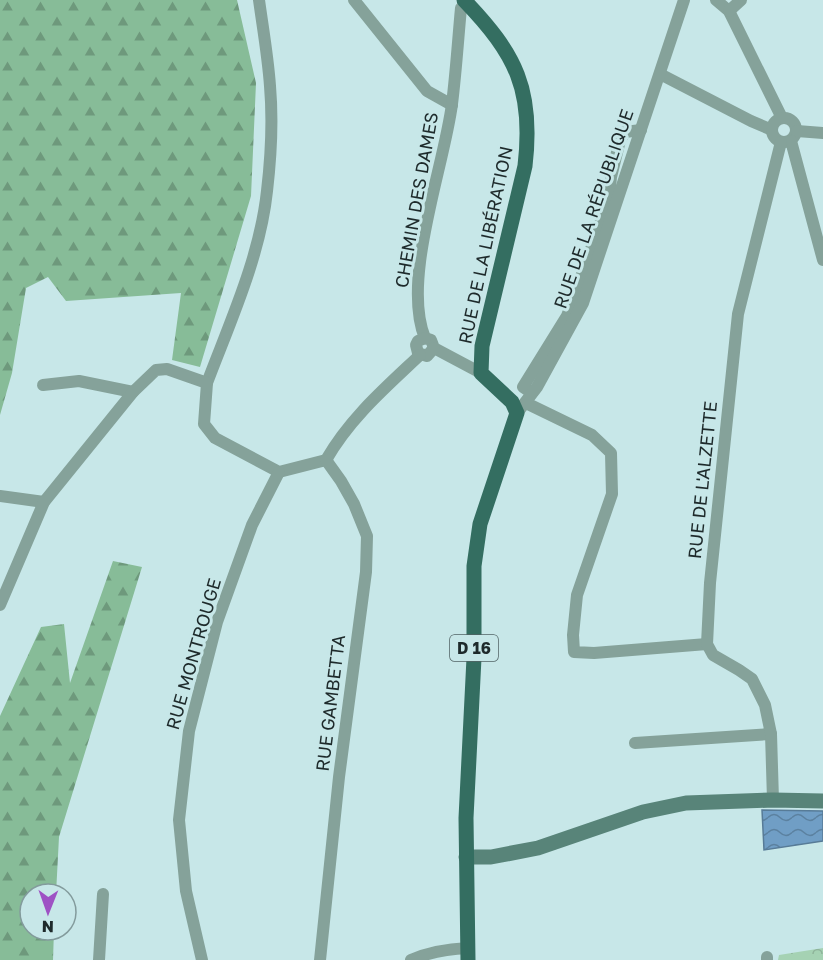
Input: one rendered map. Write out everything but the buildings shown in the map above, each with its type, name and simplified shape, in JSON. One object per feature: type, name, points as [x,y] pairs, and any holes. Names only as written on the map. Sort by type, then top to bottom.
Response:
[{"type":"main road","name":"RUE DE LA LIBÉRATION","points":[[466,1],[506,49],[519,76],[527,106],[529,136],[525,166],[482,346],[482,373]]},
{"type":"main road","points":[[482,373],[512,402],[525,399]]},
{"type":"main road","name":"D 16","points":[[468,954],[466,857],[474,658],[474,566],[480,524],[525,399]]},
{"type":"main road","points":[[466,857],[491,857],[538,848],[643,812],[686,803],[823,801]]},
{"type":"street","points":[[259,0],[270,86],[271,141],[267,194],[257,240],[241,294],[207,383],[204,424],[215,438],[279,472],[326,460],[336,442],[360,411],[420,355]]},
{"type":"street","name":"CHEMIN DES DAMES","points":[[354,0],[427,91],[452,105],[423,246],[417,299],[418,323],[425,338],[431,340],[434,348],[482,373]]},
{"type":"street","name":"RUE DE LA RÉPUBLIQUE","points":[[525,399],[537,387],[583,303],[684,0]]},
{"type":"street","points":[[716,0],[729,11],[782,118]]},
{"type":"street","points":[[729,11],[741,0]]},
{"type":"street","points":[[452,105],[461,8],[466,1]]},
{"type":"street","points":[[660,74],[772,130],[776,140],[823,134]]},
{"type":"street","points":[[772,130],[777,121],[782,118],[794,123],[789,138],[823,260]]},
{"type":"street","name":"RUE DE L'ALZETTE","points":[[707,644],[710,583],[738,314],[789,138]]},
{"type":"street","points":[[425,338],[418,341],[416,345],[416,350],[420,355],[427,356],[434,348]]},
{"type":"street","points":[[0,605],[44,502],[133,392],[156,370],[167,369],[207,383]]},
{"type":"street","points":[[43,385],[79,381],[133,392]]},
{"type":"street","points":[[525,399],[592,435],[611,453],[612,494],[577,595],[573,635],[574,652],[594,653],[707,644],[712,655],[752,679],[765,705],[771,734],[773,800]]},
{"type":"street","name":"RUE GAMBETTA","points":[[320,960],[339,777],[366,572],[367,536],[354,504],[326,460]]},
{"type":"street","name":"RUE MONTROUGE","points":[[202,960],[186,891],[179,820],[189,731],[218,622],[252,525],[279,472]]},
{"type":"street","points":[[0,496],[44,502]]},
{"type":"street","points":[[635,743],[771,734]]},
{"type":"street","points":[[99,960],[103,894]]},
{"type":"street","points":[[411,960],[436,951],[468,954]]},
{"type":"green space","points":[[0,0],[237,0],[256,83],[251,196],[200,367],[172,360],[181,293],[66,301],[48,277],[26,288],[12,373],[0,415]]},
{"type":"green space","points":[[113,561],[142,567],[59,837],[57,882],[18,882],[18,942],[54,942],[53,960],[0,960],[0,716],[41,627],[64,624],[70,683]]},
{"type":"green space","points":[[823,948],[823,960],[778,960],[779,955]]},
{"type":"water","points":[[762,810],[823,811],[823,841],[764,850]]}]
